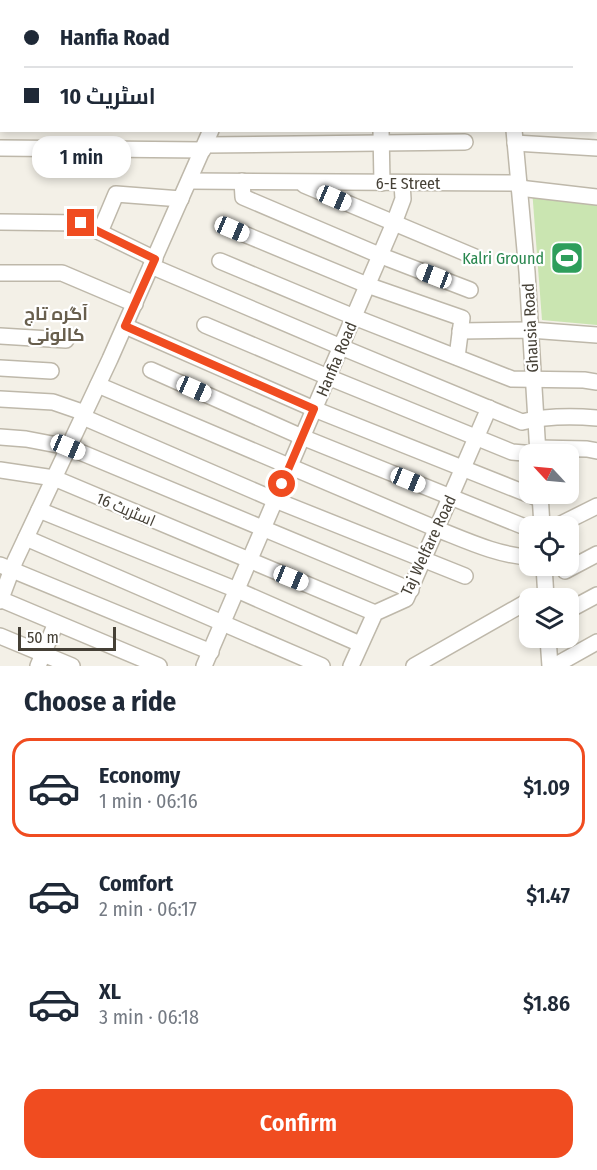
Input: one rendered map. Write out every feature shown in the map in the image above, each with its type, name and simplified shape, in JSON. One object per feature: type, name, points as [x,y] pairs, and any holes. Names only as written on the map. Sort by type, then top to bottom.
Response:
[{"type":"street","points":[[382,136],[382,183]]},
{"type":"street","points":[[0,148],[382,136],[465,141]]},
{"type":"street","points":[[515,137],[597,148]]},
{"type":"street","name":"Ghausia Road","points":[[515,137],[527,273],[537,444]]},
{"type":"street","points":[[159,666],[0,600],[6,567],[26,538],[84,415],[206,142]]},
{"type":"street","name":"6-E Street","points":[[189,181],[519,186],[597,197]]},
{"type":"street","points":[[242,182],[243,197],[379,255],[470,290]]},
{"type":"street","points":[[295,182],[475,258]]},
{"type":"street","name":"Hanfia Road","points":[[208,659],[394,223],[403,199],[402,183]]},
{"type":"street","points":[[100,232],[116,194],[181,199]]},
{"type":"street","points":[[0,222],[81,223],[153,262],[341,347],[522,422],[536,419],[597,417]]},
{"type":"street","points":[[232,229],[367,285],[462,318],[457,357]]},
{"type":"street","points":[[220,261],[512,379],[597,382]]},
{"type":"street","points":[[0,273],[62,273],[135,304]]},
{"type":"street","points":[[205,325],[512,452],[519,452]]},
{"type":"street","points":[[125,326],[314,409],[519,488]]},
{"type":"street","points":[[460,331],[530,330],[597,335]]},
{"type":"street","points":[[0,336],[66,340]]},
{"type":"street","points":[[0,368],[51,371]]},
{"type":"street","points":[[151,370],[302,437],[519,525]]},
{"type":"street","points":[[98,385],[437,529],[480,546],[519,556]]},
{"type":"street","points":[[0,399],[53,402],[275,500],[465,576]]},
{"type":"street","name":"Taj Welfare Road","points":[[375,613],[406,599],[489,408]]},
{"type":"street","points":[[0,437],[26,439],[68,447],[411,590]]},
{"type":"street","points":[[579,449],[597,451]]},
{"type":"street","name":"اسٹریٹ 16","points":[[0,470],[54,478],[375,613]]},
{"type":"street","points":[[577,516],[597,506]]},
{"type":"street","points":[[39,510],[237,590],[360,644]]},
{"type":"street","points":[[26,538],[322,666]]},
{"type":"street","points":[[579,564],[597,554]]},
{"type":"street","points":[[6,567],[208,659]]},
{"type":"street","points":[[579,605],[597,595]]},
{"type":"street","points":[[414,666],[519,605]]},
{"type":"street","points":[[351,666],[375,613]]},
{"type":"street","points":[[40,660],[56,623]]},
{"type":"street","points":[[0,636],[40,660],[72,666]]},
{"type":"street","points":[[549,648],[552,666],[597,642]]},
{"type":"green space","name":"Kalri Ground","points":[[532,189],[597,196],[597,325],[542,320]]},
{"type":"place","name":"Kalri Ground","points":[[567,258]]},
{"type":"district","name":"آگرہ تاج کالونی","points":[[56,324]]},
{"type":"route","points":[[81,223],[155,259],[125,326],[314,409],[282,484]]}]
